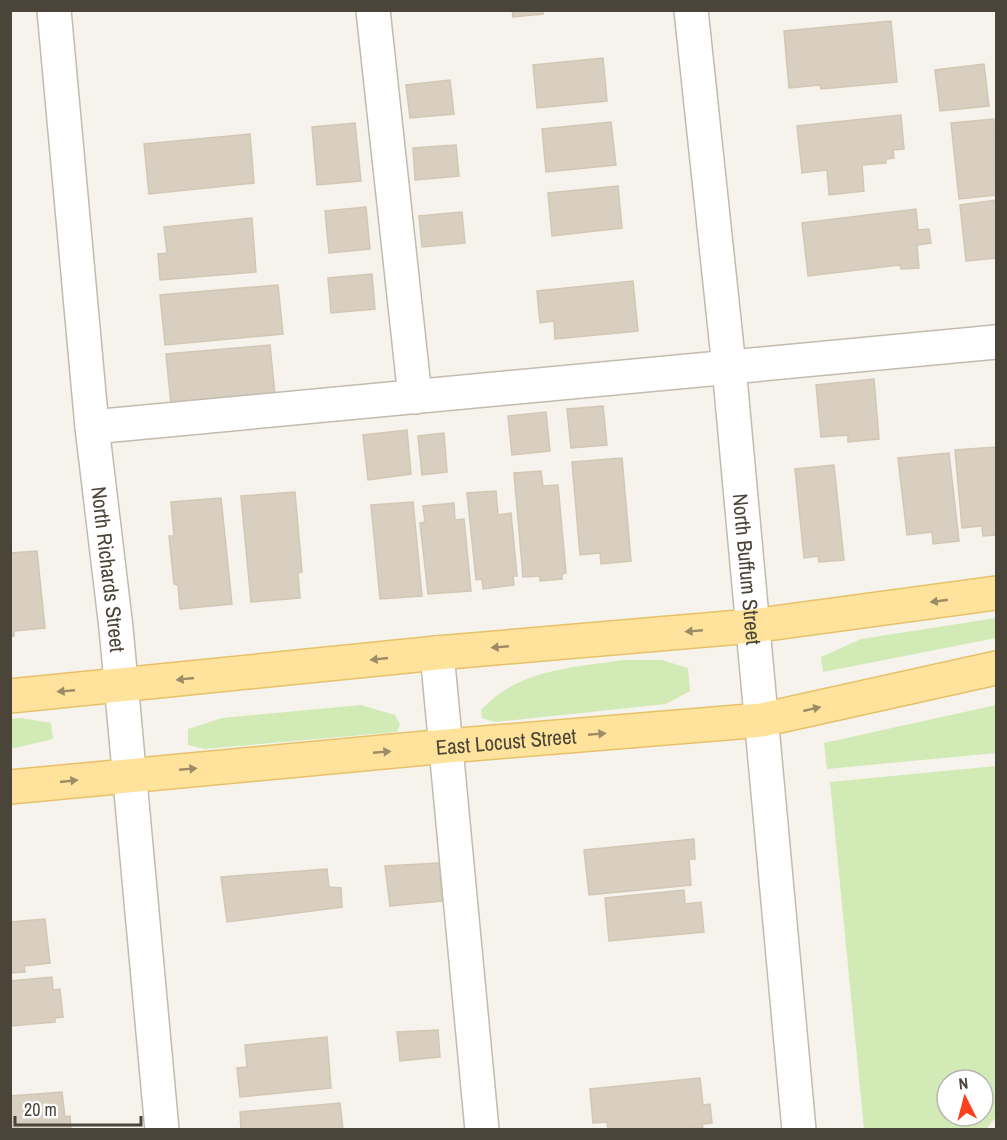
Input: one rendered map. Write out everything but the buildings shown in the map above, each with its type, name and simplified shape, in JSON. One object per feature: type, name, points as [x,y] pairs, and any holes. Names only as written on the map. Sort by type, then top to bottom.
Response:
[{"type":"main road","points":[[10,696],[437,652],[752,626],[996,593]]},
{"type":"main road","name":"East Locust Street","points":[[10,787],[130,774],[762,720],[996,668]]},
{"type":"street","name":"North Richards Street","points":[[54,10],[92,427],[130,774],[162,1130]]},
{"type":"street","points":[[373,10],[415,397]]},
{"type":"street","name":"North Buffum Street","points":[[691,10],[729,367],[799,1130]]},
{"type":"street","points":[[92,427],[996,342]]},
{"type":"street","points":[[437,652],[482,1130]]},
{"type":"green space","points":[[996,618],[996,638],[823,672],[821,657],[861,639]]},
{"type":"green space","points":[[623,660],[662,660],[688,668],[690,691],[666,704],[495,722],[482,718],[481,710],[496,696],[529,678],[565,669]]},
{"type":"green space","points":[[361,705],[395,715],[400,724],[397,732],[204,749],[188,745],[188,729],[222,718]]},
{"type":"green space","points":[[996,705],[996,753],[827,769],[824,743]]},
{"type":"green space","points":[[21,718],[51,723],[53,739],[11,749],[11,719]]},
{"type":"green space","points":[[996,766],[996,1117],[995,1068],[935,1068],[935,1128],[986,1129],[864,1129],[830,782]]}]
